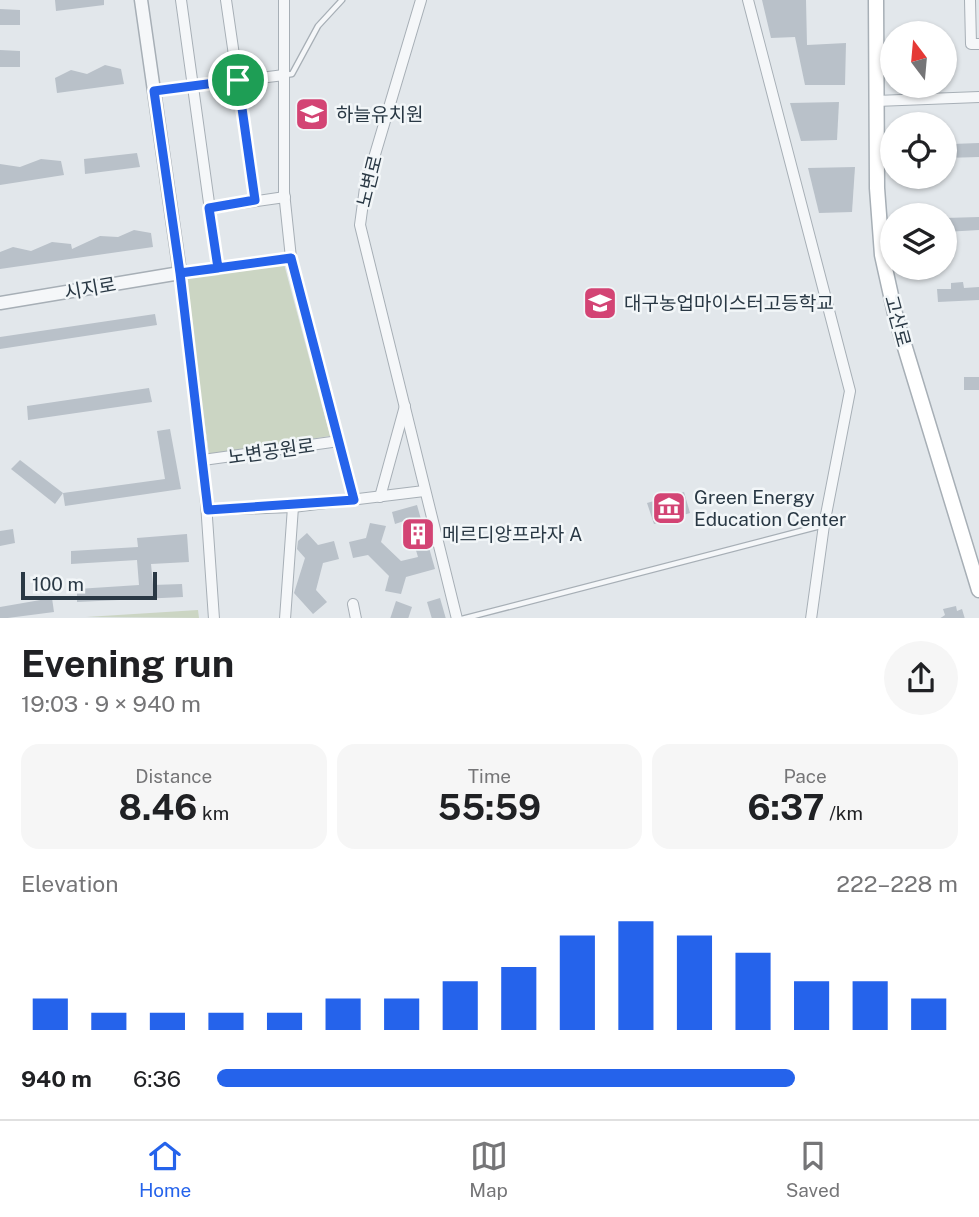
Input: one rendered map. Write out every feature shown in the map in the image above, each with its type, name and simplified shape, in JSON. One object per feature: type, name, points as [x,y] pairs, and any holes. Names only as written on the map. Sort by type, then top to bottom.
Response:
[{"type":"main road","name":"고산로","points":[[876,0],[877,188],[882,255],[896,317],[976,572],[979,590]]},
{"type":"street","name":"노변공원로","points":[[141,0],[204,460],[214,618]]},
{"type":"street","points":[[181,0],[218,268]]},
{"type":"street","points":[[226,0],[255,200]]},
{"type":"street","points":[[284,0],[285,197],[291,258],[354,500]]},
{"type":"street","name":"노변로","points":[[421,0],[360,211],[360,225],[424,491],[460,618]]},
{"type":"street","points":[[748,0],[850,391],[824,525],[811,618]]},
{"type":"street","points":[[970,0],[971,44],[979,44]]},
{"type":"street","points":[[154,91],[284,75]]},
{"type":"street","points":[[876,101],[979,97]]},
{"type":"street","points":[[209,208],[285,197]]},
{"type":"street","points":[[180,273],[291,258]]},
{"type":"street","name":"시지로","points":[[0,303],[180,273]]},
{"type":"street","name":"노변로","points":[[380,497],[405,405]]},
{"type":"street","name":"노변공원로","points":[[204,460],[339,441]]},
{"type":"street","points":[[208,510],[293,507],[424,491]]},
{"type":"street","points":[[285,618],[293,507]]},
{"type":"street","points":[[353,604],[356,618]]},
{"type":"lane","points":[[284,75],[292,74],[318,26],[342,0]]},
{"type":"lane","points":[[460,618],[824,525]]},
{"type":"green space","points":[[284,264],[330,436],[209,454],[185,278]]},
{"type":"green space","points":[[198,610],[199,618],[86,617]]},
{"type":"building","points":[[55,0],[104,0],[104,5],[56,11]]},
{"type":"building","points":[[762,0],[806,0],[807,45],[846,43],[845,85],[805,85],[795,37],[771,38]]},
{"type":"building","points":[[0,9],[20,10],[20,25],[0,25]]},
{"type":"building","points":[[0,50],[20,51],[20,67],[0,67]]},
{"type":"building","points":[[105,65],[121,69],[124,84],[57,93],[55,78],[71,70],[87,74]]},
{"type":"building","points":[[839,102],[837,140],[801,141],[790,103]]},
{"type":"building","points":[[979,143],[979,157],[957,158],[957,144]]},
{"type":"building","points":[[137,153],[140,167],[85,174],[84,159]]},
{"type":"building","points":[[41,159],[61,161],[64,175],[0,185],[0,164],[20,167]]},
{"type":"building","points":[[855,167],[852,212],[819,213],[808,168]]},
{"type":"building","points":[[979,217],[979,230],[957,231],[957,218]]},
{"type":"building","points":[[134,230],[151,233],[153,247],[0,269],[0,252],[13,247],[31,251],[52,242],[71,244],[72,249],[100,236],[118,237]]},
{"type":"building","points":[[963,282],[964,288],[979,287],[979,300],[938,302],[937,289],[951,289],[951,283]]},
{"type":"building","points":[[155,314],[157,325],[0,349],[0,337]]},
{"type":"building","points":[[964,377],[979,377],[979,390],[964,390]]},
{"type":"building","points":[[149,388],[152,402],[28,420],[27,406]]},
{"type":"building","points":[[170,429],[181,489],[65,506],[63,493],[165,479],[157,431]]},
{"type":"building","points":[[20,460],[63,493],[55,504],[11,469]]},
{"type":"building","name":"Green Energy Education Center","points":[[684,492],[690,513],[654,524],[647,503]]},
{"type":"building","points":[[417,505],[435,569],[406,577],[401,594],[385,591],[389,576],[368,555],[353,558],[349,542],[366,538],[370,523],[386,526],[381,542],[401,561],[418,557],[407,520],[395,524],[392,512]]},
{"type":"building","points":[[13,529],[15,543],[0,546],[0,531]]},
{"type":"building","points":[[307,533],[318,545],[334,541],[339,559],[323,563],[316,590],[327,602],[313,614],[294,593],[305,558],[297,549],[298,541]]},
{"type":"building","points":[[187,534],[189,562],[151,564],[153,585],[182,584],[183,597],[77,602],[77,589],[139,585],[137,560],[71,564],[71,551],[138,547],[137,538]]},
{"type":"building","points":[[52,598],[54,612],[0,618],[0,607]]},
{"type":"building","points":[[440,598],[446,618],[432,618],[427,602]]},
{"type":"building","points":[[396,601],[412,607],[408,618],[390,618]]},
{"type":"building","points":[[956,606],[957,611],[962,609],[965,618],[940,618],[945,615],[943,609]]},
{"type":"place","name":"하늘유치원","points":[[312,114]]},
{"type":"place","name":"대구농업마이스터고등학교","points":[[600,303]]},
{"type":"place","name":"Green Energy Education Center","points":[[669,508]]},
{"type":"place","name":"메르디앙프라자 A","points":[[418,534]]},
{"type":"route","points":[[238,80],[154,91],[180,273],[218,268],[291,258],[354,500],[293,507],[208,510],[180,273],[218,268],[209,208],[255,200],[238,80]]}]
